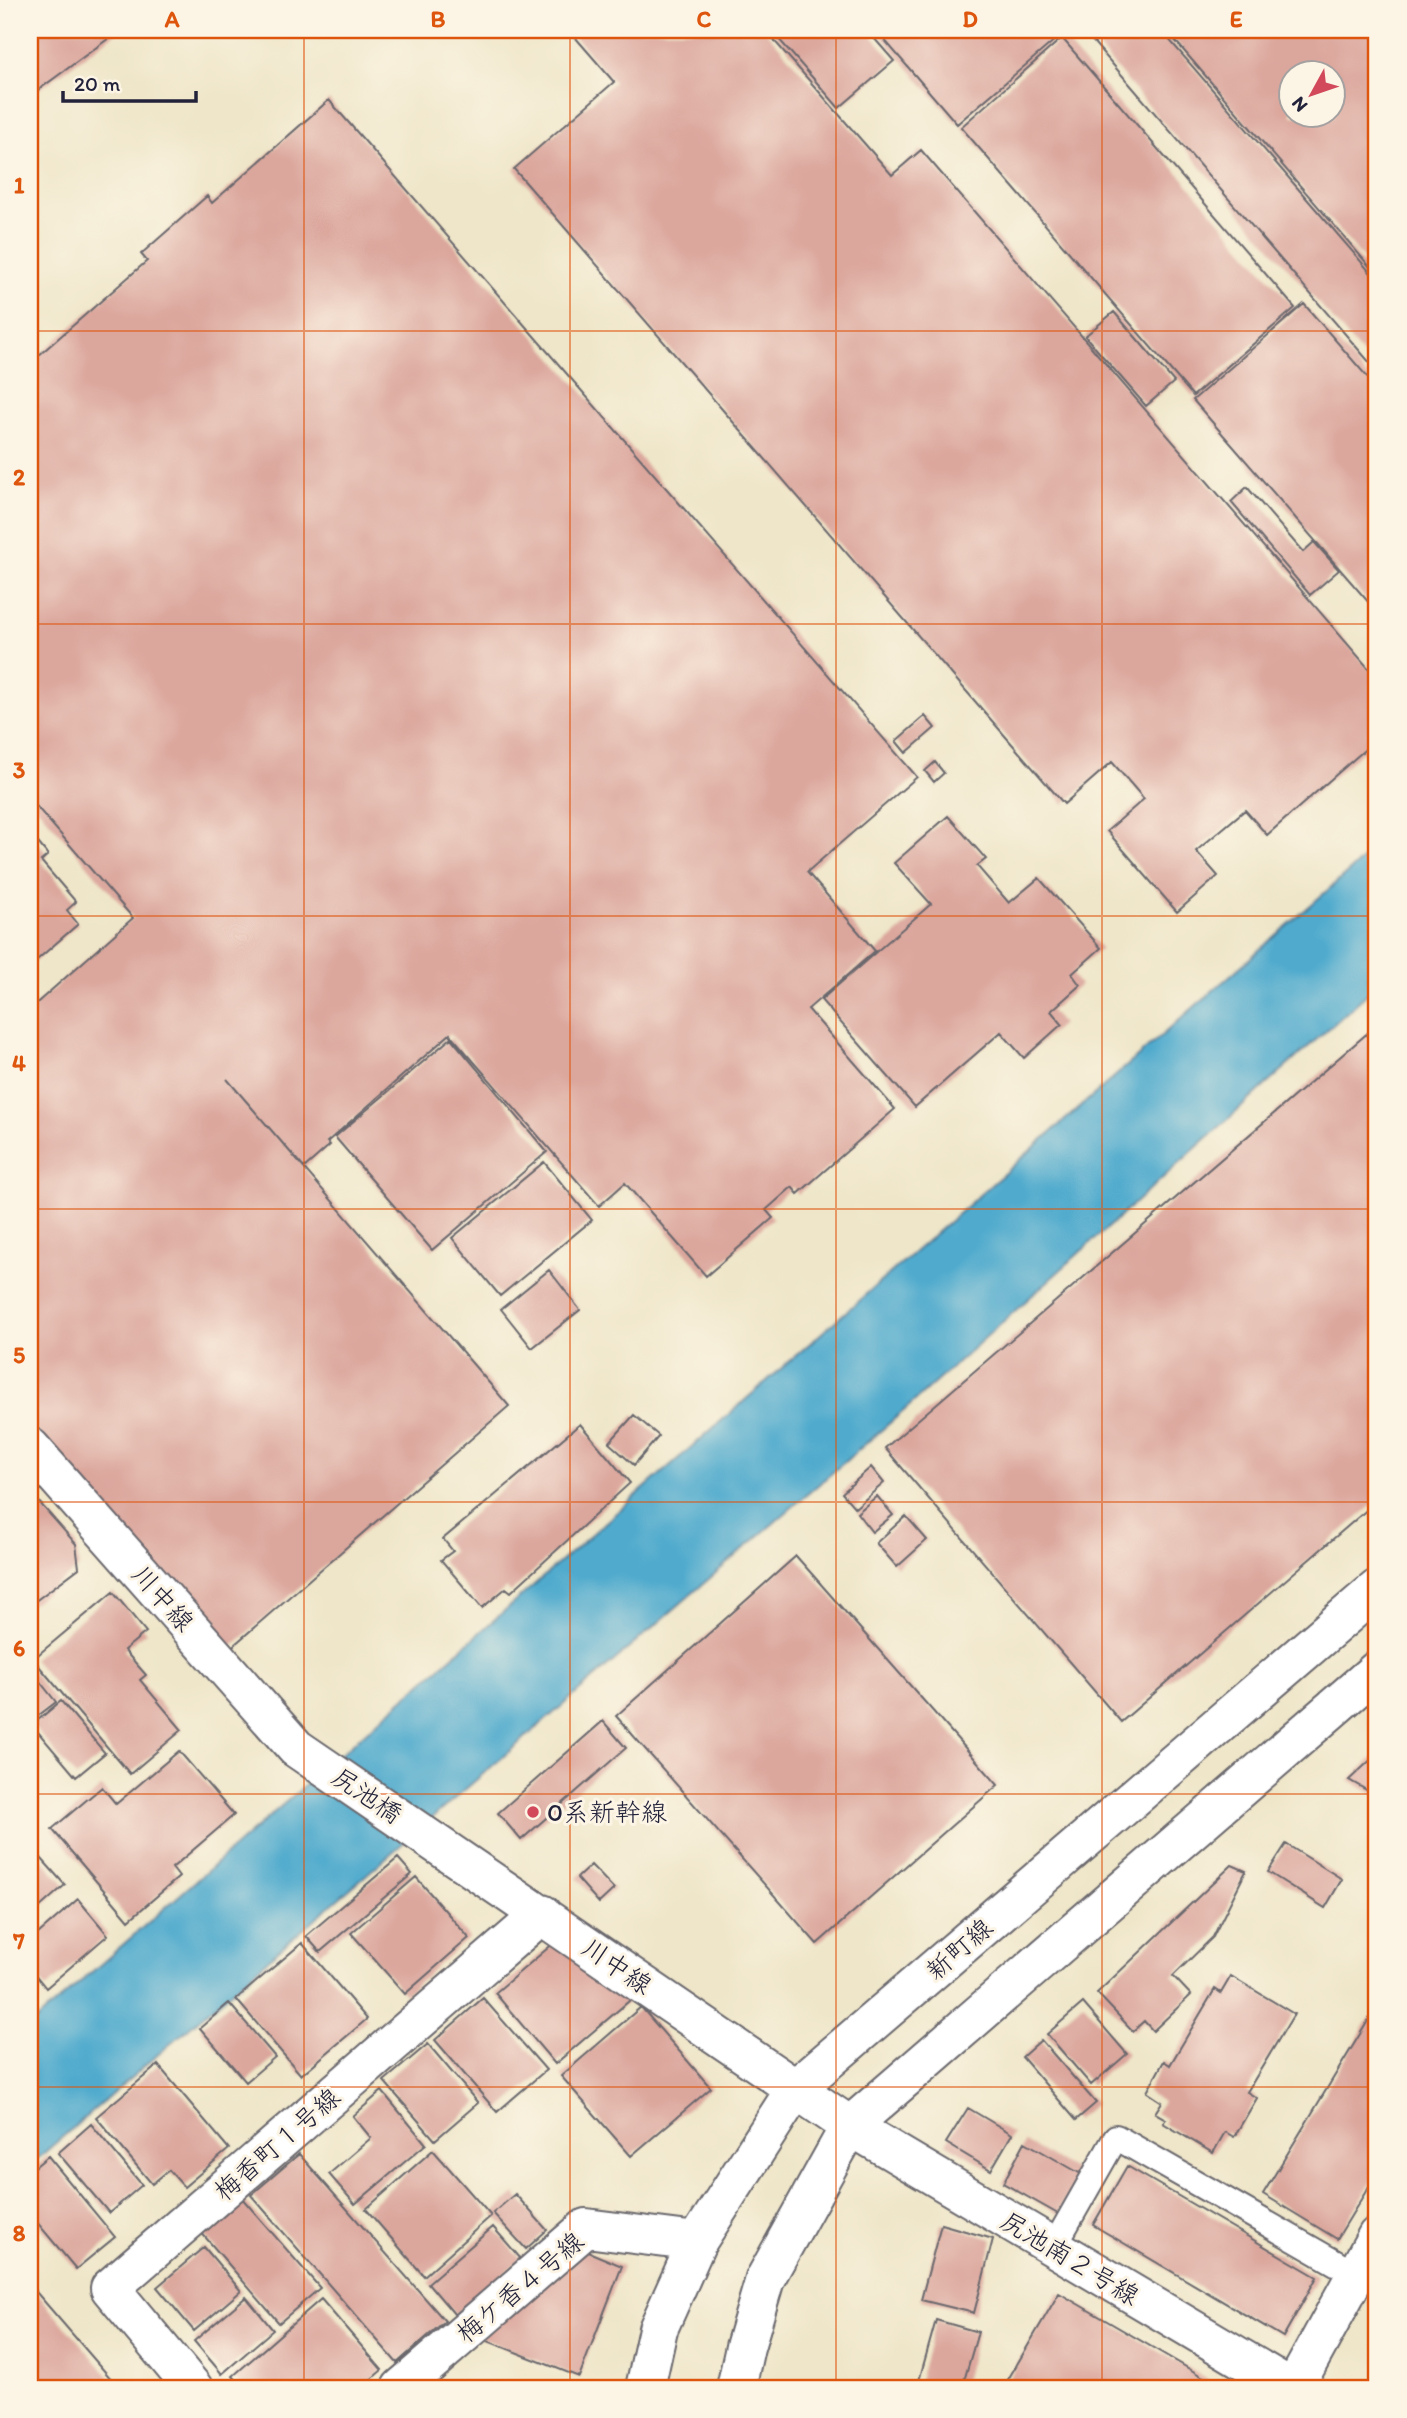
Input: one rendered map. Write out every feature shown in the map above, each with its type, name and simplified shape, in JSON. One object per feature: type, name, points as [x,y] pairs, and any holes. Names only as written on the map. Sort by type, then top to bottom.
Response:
[{"type":"street","name":"川中線","points":[[30,1447],[296,1748]]},
{"type":"street","name":"新町線","points":[[645,2388],[658,2329],[696,2242],[796,2088],[1377,1589]]},
{"type":"street","points":[[736,2388],[765,2279],[850,2126],[1377,1670]]},
{"type":"street","name":"尻池橋","points":[[296,1748],[437,1843]]},
{"type":"street","name":"川中線","points":[[437,1843],[850,2126]]},
{"type":"street","name":"梅香町１号線","points":[[193,2388],[110,2288],[542,1914]]},
{"type":"street","name":"尻池南２号線","points":[[850,2126],[1293,2388]]},
{"type":"street","name":"梅ケ香４号線","points":[[401,2388],[586,2228],[696,2242]]},
{"type":"street","points":[[1293,2388],[1377,2236]]},
{"type":"lane","points":[[1053,2248],[1116,2137],[1355,2274]]},
{"type":"water","points":[[1377,847],[1377,985],[907,1408],[30,2165],[30,2026]]},
{"type":"building","points":[[30,30],[120,30],[30,96]]},
{"type":"building","points":[[583,30],[765,30],[892,175],[921,150],[1377,678],[1377,739],[1267,835],[1245,810],[1196,851],[1218,876],[1177,912],[1107,831],[1144,799],[1112,762],[1064,804],[514,169],[614,82],[575,37]]},
{"type":"building","points":[[771,30],[867,30],[894,61],[839,108]]},
{"type":"building","points":[[876,30],[1060,30],[1063,33],[957,124]]},
{"type":"building","points":[[1083,30],[1161,30],[1377,280],[1377,371]]},
{"type":"building","points":[[1166,30],[1377,30],[1377,275]]},
{"type":"building","points":[[1062,38],[1295,308],[1193,396],[961,127]]},
{"type":"building","points":[[329,100],[917,777],[807,872],[875,951],[808,1009],[895,1109],[798,1194],[792,1187],[766,1210],[773,1218],[706,1276],[625,1183],[599,1206],[450,1034],[327,1142],[330,1145],[304,1168],[227,1079],[509,1406],[227,1651],[30,1423],[30,1009],[133,918],[30,799],[30,363],[147,261],[141,254],[207,196],[212,203]]},
{"type":"building","points":[[1304,304],[1377,388],[1377,612],[1193,400]]},
{"type":"building","points":[[1114,312],[1174,382],[1146,406],[1085,336]]},
{"type":"building","points":[[1247,487],[1303,552],[1314,542],[1339,570],[1310,595],[1231,502]]},
{"type":"building","points":[[925,716],[935,728],[906,753],[896,741]]},
{"type":"building","points":[[935,762],[944,773],[934,782],[925,771]]},
{"type":"building","points":[[948,816],[986,859],[977,866],[1009,903],[1039,878],[1101,948],[1072,974],[1080,985],[1051,1011],[1062,1024],[1024,1058],[1001,1032],[915,1107],[821,1000],[931,904],[894,863]]},
{"type":"building","points":[[30,833],[48,855],[41,861],[76,902],[67,910],[78,924],[30,966]]},
{"type":"building","points":[[1377,1025],[1377,1501],[1121,1722],[885,1448]]},
{"type":"building","points":[[451,1038],[547,1152],[432,1250],[335,1137]]},
{"type":"building","points":[[544,1162],[592,1220],[500,1296],[452,1238]]},
{"type":"building","points":[[549,1270],[580,1310],[532,1348],[501,1309]]},
{"type":"building","points":[[634,1415],[659,1436],[634,1465],[609,1443]]},
{"type":"building","points":[[580,1424],[630,1483],[511,1592],[506,1588],[482,1608],[441,1560],[453,1551],[443,1539]]},
{"type":"building","points":[[871,1467],[884,1483],[855,1508],[842,1493]]},
{"type":"building","points":[[30,1492],[76,1544],[79,1568],[30,1605]]},
{"type":"building","points":[[877,1496],[893,1515],[872,1532],[857,1513]]},
{"type":"building","points":[[906,1516],[927,1540],[897,1567],[876,1543]]},
{"type":"building","points":[[796,1556],[998,1785],[817,1944],[616,1716]]},
{"type":"building","points":[[113,1592],[146,1632],[124,1650],[146,1675],[140,1680],[182,1730],[130,1774],[33,1659]]},
{"type":"building","points":[[30,1669],[56,1702],[30,1722]]},
{"type":"building","points":[[61,1701],[105,1753],[76,1777],[32,1725]]},
{"type":"building","points":[[603,1721],[626,1748],[521,1840],[498,1813]]},
{"type":"building","points":[[179,1751],[234,1815],[172,1868],[179,1877],[129,1920],[52,1829],[102,1787],[116,1804]]},
{"type":"building","points":[[1377,1754],[1377,1796],[1349,1780]]},
{"type":"building","points":[[1286,1844],[1342,1879],[1325,1908],[1268,1872]]},
{"type":"building","points":[[33,1849],[65,1885],[30,1916],[30,1852]]},
{"type":"building","points":[[398,1858],[412,1874],[320,1952],[306,1936]]},
{"type":"building","points":[[591,1865],[614,1889],[599,1903],[577,1878]]},
{"type":"building","points":[[1232,1865],[1246,1871],[1213,1937],[1173,1976],[1191,1995],[1153,2031],[1144,2021],[1133,2031],[1097,1993]]},
{"type":"building","points":[[416,1877],[469,1938],[405,1994],[351,1933]]},
{"type":"building","points":[[78,1899],[108,1935],[46,1988],[30,1968],[30,1941]]},
{"type":"building","points":[[555,1942],[636,1995],[555,2064],[495,1993]]},
{"type":"building","points":[[302,1943],[367,2019],[301,2075],[236,1999]]},
{"type":"building","points":[[1231,1976],[1294,2014],[1247,2092],[1257,2098],[1234,2137],[1225,2132],[1213,2153],[1163,2123],[1166,2119],[1155,2113],[1162,2102],[1147,2092],[1164,2061],[1170,2065],[1215,1989],[1221,1993]]},
{"type":"building","points":[[483,1998],[546,2070],[497,2112],[435,2040]]},
{"type":"building","points":[[229,2003],[275,2057],[246,2082],[200,2028]]},
{"type":"building","points":[[1083,2003],[1127,2054],[1091,2085],[1047,2034]]},
{"type":"building","points":[[1377,2006],[1377,2173],[1337,2239],[1263,2194]]},
{"type":"building","points":[[641,2007],[711,2088],[631,2156],[561,2076]]},
{"type":"building","points":[[1041,2040],[1096,2103],[1076,2120],[1022,2057]]},
{"type":"building","points":[[428,2044],[478,2103],[435,2140],[384,2081]]},
{"type":"building","points":[[158,2065],[229,2149],[184,2187],[169,2170],[152,2184],[96,2117]]},
{"type":"building","points":[[382,2091],[426,2144],[355,2204],[329,2174],[371,2138],[353,2116]]},
{"type":"building","points":[[968,2108],[1012,2134],[991,2170],[946,2143]]},
{"type":"building","points":[[91,2124],[142,2185],[109,2213],[58,2153]]},
{"type":"building","points":[[1025,2142],[1081,2174],[1058,2214],[1003,2183]]},
{"type":"building","points":[[433,2150],[491,2216],[424,2276],[366,2209]]},
{"type":"building","points":[[299,2154],[445,2321],[397,2363],[251,2195]]},
{"type":"building","points":[[48,2156],[115,2237],[76,2269],[30,2214],[30,2171]]},
{"type":"building","points":[[1127,2166],[1317,2277],[1283,2337],[1093,2225]]},
{"type":"building","points":[[515,2194],[547,2230],[526,2249],[493,2213]]},
{"type":"building","points":[[241,2197],[320,2288],[279,2323],[200,2231]]},
{"type":"building","points":[[941,2224],[993,2239],[974,2313],[921,2300]]},
{"type":"building","points":[[493,2227],[521,2259],[455,2315],[428,2283]]},
{"type":"building","points":[[204,2247],[241,2291],[194,2331],[157,2287]]},
{"type":"building","points":[[579,2248],[622,2266],[579,2377],[480,2338]]},
{"type":"building","points":[[30,2285],[119,2388],[30,2388]]},
{"type":"building","points":[[1059,2293],[1222,2388],[1003,2388]]},
{"type":"building","points":[[246,2297],[273,2330],[222,2374],[194,2341]]},
{"type":"building","points":[[321,2299],[382,2370],[361,2388],[243,2388],[233,2376]]},
{"type":"building","points":[[936,2320],[978,2332],[962,2388],[917,2388]]},
{"type":"place","name":"0系新幹線","points":[[533,1812]]}]
